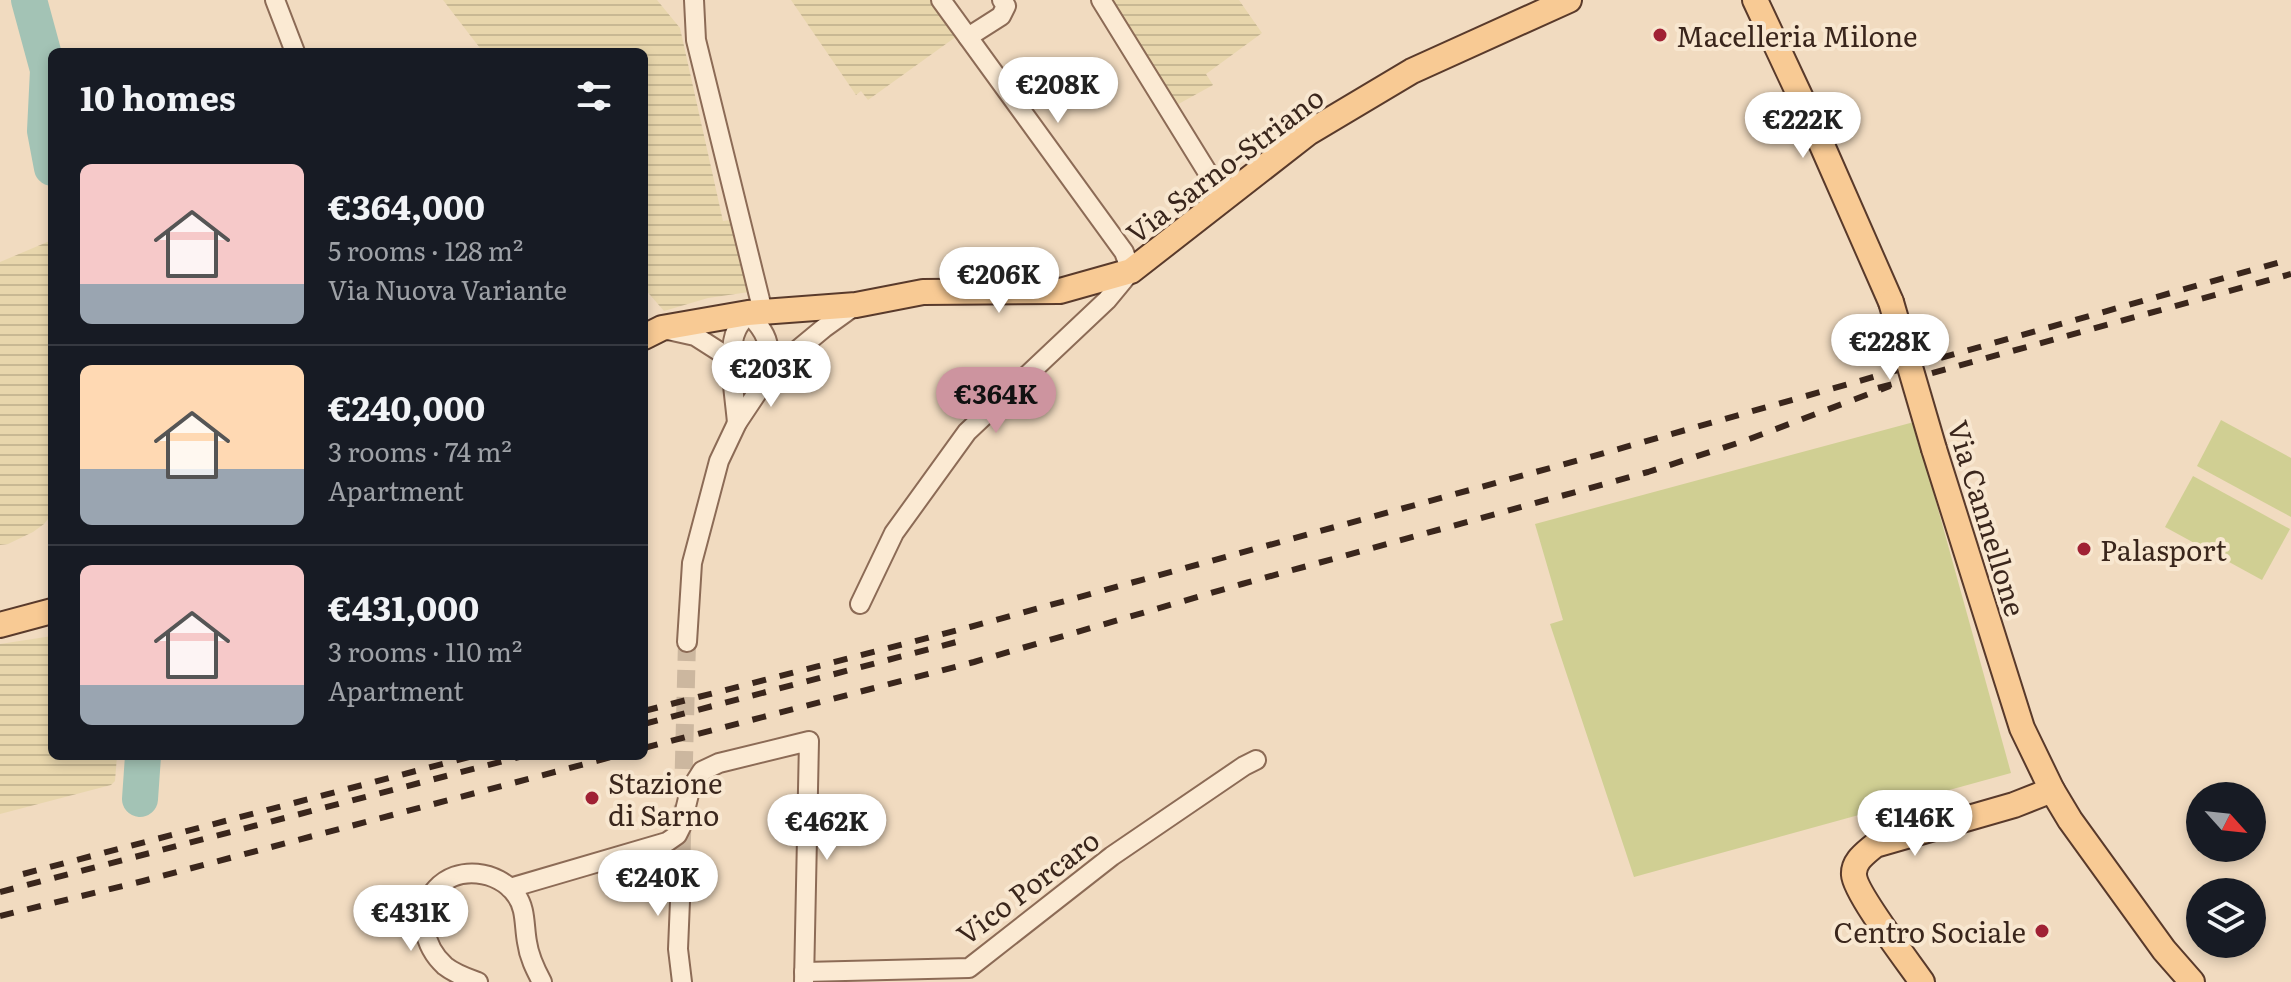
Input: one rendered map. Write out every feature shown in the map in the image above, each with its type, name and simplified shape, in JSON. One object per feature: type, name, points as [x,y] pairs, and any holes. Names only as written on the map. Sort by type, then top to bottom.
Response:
[{"type":"main road","name":"Via Sarno-Striano","points":[[1131,271],[1308,133],[1412,71],[1569,0]]},
{"type":"main road","name":"Via Cannellone","points":[[1755,0],[1891,302],[2022,728],[2070,820],[2164,950],[2192,982]]},
{"type":"main road","points":[[653,332],[756,313],[856,305],[923,292],[1060,291],[1131,271]]},
{"type":"main road","points":[[0,625],[48,612]]},
{"type":"main road","points":[[1922,982],[1865,900],[1854,876],[1857,861],[1875,845],[2014,805],[2052,790]]},
{"type":"street","points":[[275,0],[293,48]]},
{"type":"street","points":[[694,0],[696,40],[756,313],[769,344],[771,372]]},
{"type":"street","points":[[860,604],[894,533],[967,432],[1107,300],[1131,271],[1124,252],[941,0]]},
{"type":"street","points":[[968,37],[1001,16],[1006,6],[1002,0]]},
{"type":"street","points":[[1101,0],[1224,199]]},
{"type":"street","points":[[687,642],[692,563],[719,461],[737,423],[771,372],[856,305]]},
{"type":"street","points":[[737,423],[731,359],[736,331],[756,313]]},
{"type":"street","points":[[653,332],[695,336],[731,359]]},
{"type":"street","points":[[510,888],[667,842],[677,835],[681,827],[690,790],[702,771],[719,763],[809,741],[804,977]]},
{"type":"street","name":"Vico Porcaro","points":[[804,977],[969,968],[1112,856],[1256,760]]},
{"type":"street","points":[[478,982],[457,974],[445,965],[431,946],[424,922],[428,900],[436,888],[447,880],[481,873],[493,876],[510,888],[522,906],[530,957],[542,982]]},
{"type":"street","points":[[681,877],[679,959],[682,982]]},
{"type":"street","points":[[666,982],[679,959]]},
{"type":"shaded area","points":[[443,0],[657,0],[680,28],[723,221],[737,219],[756,291],[708,298],[664,311],[648,293],[648,48],[480,48]]},
{"type":"shaded area","points":[[791,0],[932,0],[957,36],[868,100],[861,91],[856,95]]},
{"type":"shaded area","points":[[1108,0],[1239,0],[1262,33],[1206,74],[1213,85],[1173,107]]},
{"type":"shaded area","points":[[48,242],[48,519],[33,532],[0,545],[0,262]]},
{"type":"shaded area","points":[[2221,420],[2291,458],[2291,517],[2197,466]]},
{"type":"shaded area","points":[[1914,422],[2011,773],[1634,877],[1550,624],[1563,620],[1535,524]]},
{"type":"shaded area","points":[[2193,476],[2290,529],[2262,580],[2165,527]]},
{"type":"shaded area","points":[[48,637],[48,760],[117,760],[115,781],[111,785],[0,814],[0,644]]},
{"type":"waterway","points":[[29,0],[48,70]]},
{"type":"waterway","points":[[48,70],[45,131],[48,147]]},
{"type":"waterway","points":[[140,799],[143,760]]},
{"type":"tunnel","points":[[681,877],[687,642]]},
{"type":"railway","points":[[648,710],[970,627],[1583,459],[2291,259]]},
{"type":"railway","points":[[1878,388],[2291,274]]},
{"type":"railway","points":[[648,747],[974,662],[1648,472],[1744,441],[1890,386]]},
{"type":"railway","points":[[648,723],[964,640]]},
{"type":"railway","points":[[23,874],[458,760]]},
{"type":"railway","points":[[0,892],[508,760]]},
{"type":"railway","points":[[0,916],[600,760]]},
{"type":"place","name":"Macelleria Milone","points":[[1660,35]]},
{"type":"place","name":"Palasport","points":[[2084,549]]},
{"type":"place","name":"Stazione di Sarno","points":[[592,798]]},
{"type":"place","name":"Centro Sociale","points":[[2042,931]]}]
